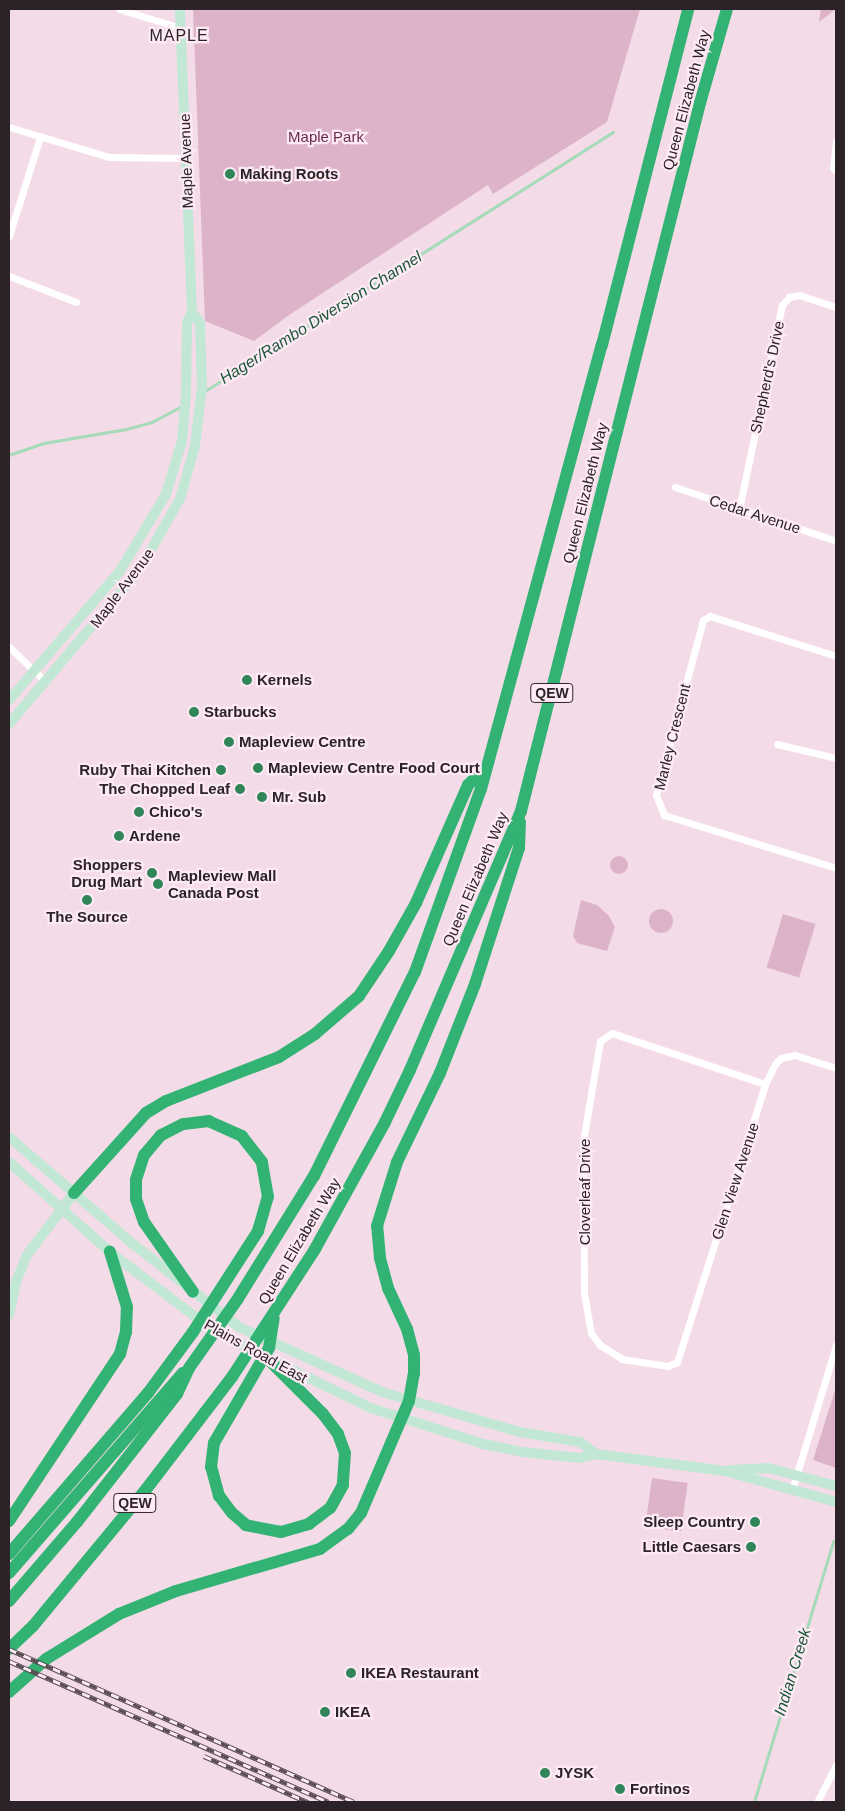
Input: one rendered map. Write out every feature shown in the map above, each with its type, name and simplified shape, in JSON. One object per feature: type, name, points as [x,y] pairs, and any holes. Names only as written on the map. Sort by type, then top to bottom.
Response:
[{"type":"highway","name":"Queen Elizabeth Way","points":[[9,1601],[134,1452],[177,1394],[188,1368],[238,1300],[314,1176],[415,972],[463,844],[487,766],[602,345],[688,9]]},
{"type":"highway","name":"Queen Elizabeth Way","points":[[9,1649],[33,1626],[144,1492],[232,1378],[272,1321],[385,1122],[521,811],[700,103],[727,9]]},
{"type":"highway","points":[[74,1193],[146,1113],[166,1101],[279,1057],[315,1034],[358,996],[389,951],[416,903],[468,785],[487,766]]},
{"type":"highway","points":[[9,1692],[70,1642],[152,1599],[302,1557],[332,1543],[348,1529],[370,1496],[409,1401],[414,1355],[407,1329],[388,1288],[380,1258],[377,1226],[397,1162],[440,1073],[475,984],[519,848],[521,811]]},
{"type":"highway","points":[[9,1554],[110,1440],[194,1332],[222,1290],[262,1223],[268,1197],[267,1174],[257,1152],[242,1136],[218,1123],[197,1121],[175,1127],[151,1144],[140,1162],[135,1189],[139,1209],[150,1234],[193,1292]]},
{"type":"highway","points":[[9,1521],[120,1354],[126,1332],[127,1307],[110,1252]]},
{"type":"highway","points":[[270,1361],[323,1414],[338,1434],[345,1453],[345,1476],[339,1494],[324,1514],[309,1524],[281,1532],[246,1525],[219,1496],[211,1467],[214,1443],[244,1388],[269,1348],[272,1321]]},
{"type":"highway","points":[[9,1573],[166,1389],[188,1368]]},
{"type":"highway","points":[[9,1658],[33,1626]]},
{"type":"main road","name":"Maple Avenue","points":[[9,700],[106,590],[133,552],[166,494],[182,441],[186,413],[187,322],[192,312],[180,9]]},
{"type":"main road","name":"Maple Avenue","points":[[9,724],[140,569],[180,499],[194,446],[202,386],[200,323],[192,312]]},
{"type":"main road","name":"Plains Road East","points":[[9,1137],[193,1292],[239,1326],[344,1378],[409,1401],[520,1432],[580,1442],[596,1454]]},
{"type":"main road","name":"Plains Road East","points":[[9,1162],[110,1252],[200,1320],[270,1361],[330,1391],[483,1444],[522,1452],[580,1458],[596,1454],[724,1470],[836,1502]]},
{"type":"main road","points":[[9,1315],[22,1264],[74,1193]]},
{"type":"main road","name":"Plains Road East","points":[[724,1470],[768,1468],[836,1486]]},
{"type":"street","points":[[119,9],[181,28]]},
{"type":"street","points":[[9,127],[109,157],[186,158]]},
{"type":"street","points":[[9,236],[40,137]]},
{"type":"street","points":[[836,141],[833,168],[836,172]]},
{"type":"street","points":[[9,276],[76,302]]},
{"type":"street","name":"Shepherd's Drive","points":[[740,509],[782,305],[789,297],[800,295],[836,307]]},
{"type":"street","name":"Cedar Avenue","points":[[674,487],[836,541]]},
{"type":"street","name":"Marley Crescent","points":[[836,656],[710,616],[703,620],[656,795],[664,816],[836,868]]},
{"type":"street","points":[[9,647],[46,682]]},
{"type":"street","points":[[777,744],[836,758]]},
{"type":"street","name":"Cloverleaf Drive","points":[[677,1362],[668,1366],[622,1358],[600,1345],[591,1332],[584,1293],[583,1142],[600,1041],[612,1033],[765,1084]]},
{"type":"street","name":"Glen View Avenue","points":[[677,1362],[765,1084],[775,1064],[790,1055],[836,1068]]},
{"type":"street","points":[[792,1490],[836,1345]]},
{"type":"street","points":[[817,1802],[836,1765]]},
{"type":"green space","name":"Maple Park","points":[[193,9],[640,9],[607,122],[493,194],[488,185],[289,315],[254,341],[205,321]]},
{"type":"green space","points":[[821,9],[836,9],[819,22]]},
{"type":"green space","points":[[619,856],[625,859],[628,865],[625,871],[619,874],[613,871],[610,865],[613,859]]},
{"type":"green space","points":[[581,900],[597,905],[609,916],[615,927],[607,951],[577,943],[573,936]]},
{"type":"green space","points":[[661,909],[666,910],[672,916],[672,926],[666,932],[661,933],[656,932],[650,926],[649,921],[650,916],[656,910]]},
{"type":"green space","points":[[783,914],[816,924],[799,977],[767,968]]},
{"type":"green space","points":[[836,1387],[836,1468],[813,1460]]},
{"type":"green space","points":[[652,1478],[688,1483],[681,1532],[645,1527]]},
{"type":"waterway","name":"Hager/Rambo Diversion Channel","points":[[205,391],[613,132]]},
{"type":"waterway","name":"Hager/Rambo Diversion Channel","points":[[9,455],[44,443],[126,429],[152,422],[182,406]]},
{"type":"waterway","name":"Indian Creek","points":[[754,1802],[833,1542]]},
{"type":"railway","points":[[9,1649],[354,1802]]},
{"type":"railway","points":[[9,1661],[328,1802]]},
{"type":"railway","points":[[204,1756],[308,1802]]},
{"type":"place","name":"Making Roots","points":[[230,174]]},
{"type":"place","name":"Kernels","points":[[247,680]]},
{"type":"place","name":"Starbucks","points":[[194,712]]},
{"type":"place","name":"Mapleview Centre","points":[[229,742]]},
{"type":"place","name":"Mapleview Centre Food Court","points":[[258,768]]},
{"type":"place","name":"Ruby Thai Kitchen","points":[[221,770]]},
{"type":"place","name":"The Chopped Leaf","points":[[240,789]]},
{"type":"place","name":"Mr. Sub","points":[[262,797]]},
{"type":"place","name":"Chico's","points":[[139,812]]},
{"type":"place","name":"Ardene","points":[[119,836]]},
{"type":"place","name":"Shoppers Drug Mart","points":[[152,873]]},
{"type":"place","name":"Mapleview Mall Canada Post","points":[[158,884]]},
{"type":"place","name":"The Source","points":[[87,900]]},
{"type":"place","name":"Sleep Country","points":[[755,1522]]},
{"type":"place","name":"Little Caesars","points":[[751,1547]]},
{"type":"place","name":"IKEA Restaurant","points":[[351,1673]]},
{"type":"place","name":"IKEA","points":[[325,1712]]},
{"type":"place","name":"JYSK","points":[[545,1773]]},
{"type":"place","name":"Fortinos","points":[[620,1789]]},
{"type":"district","name":"MAPLE","points":[[179,36]]}]
